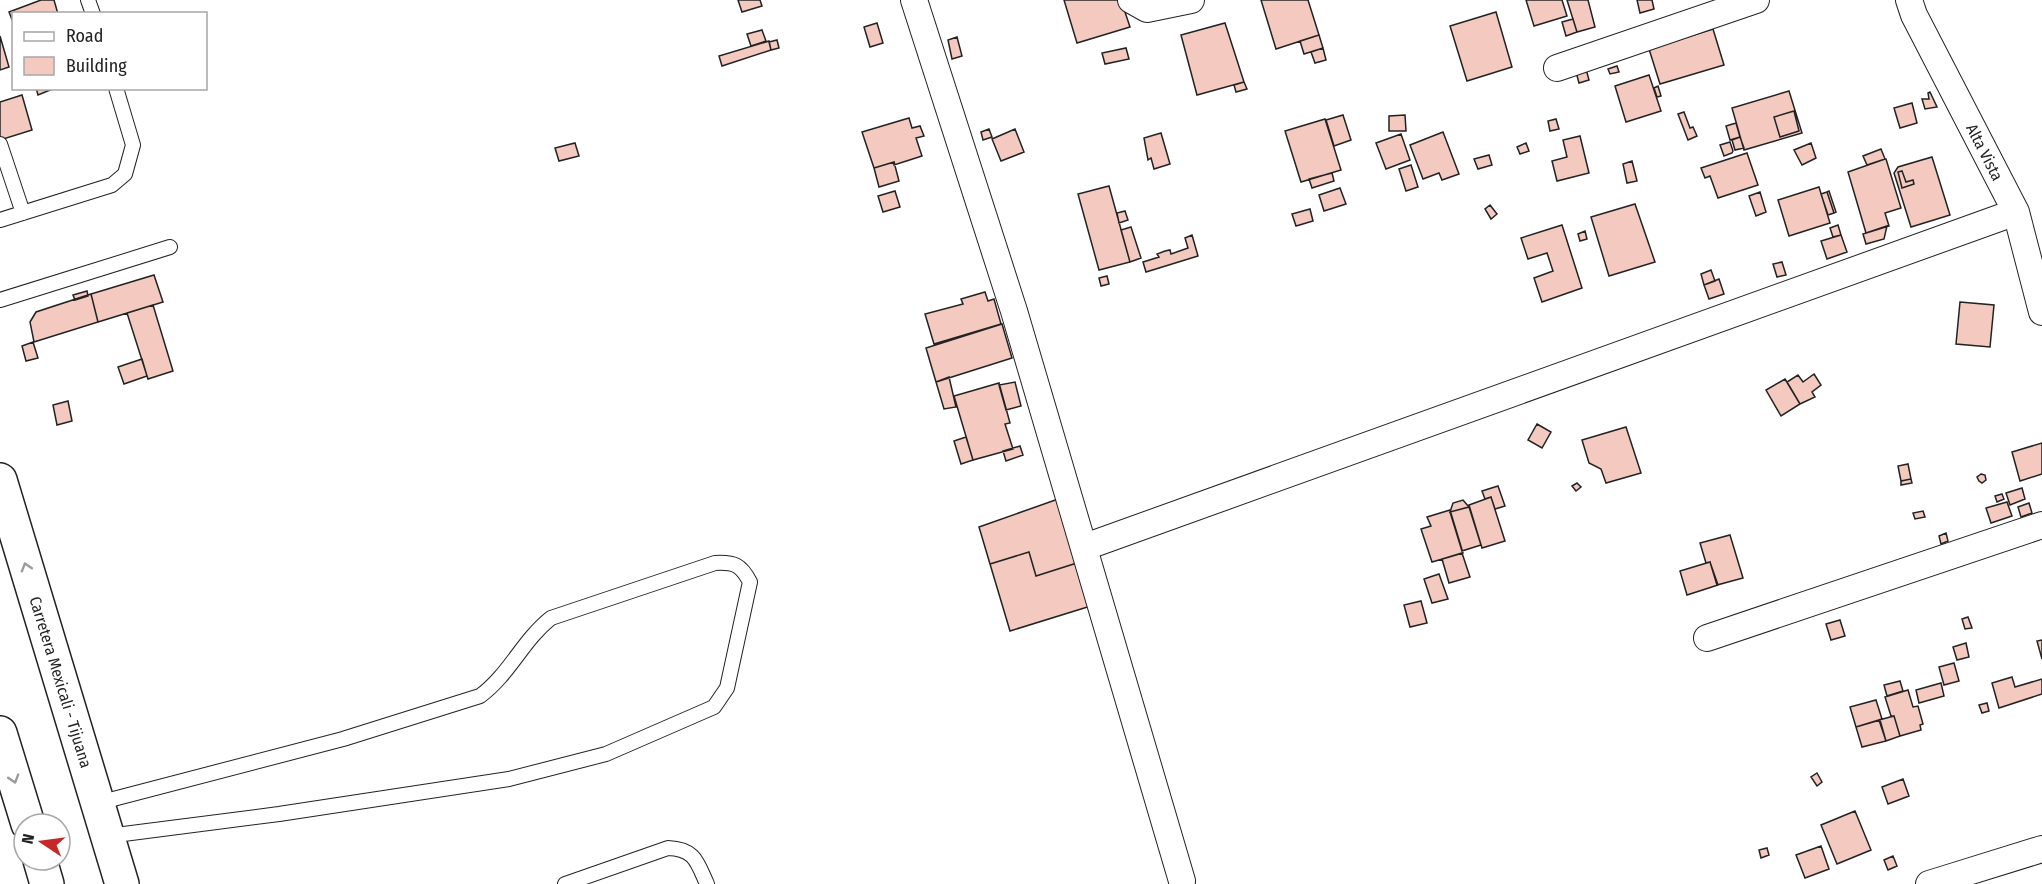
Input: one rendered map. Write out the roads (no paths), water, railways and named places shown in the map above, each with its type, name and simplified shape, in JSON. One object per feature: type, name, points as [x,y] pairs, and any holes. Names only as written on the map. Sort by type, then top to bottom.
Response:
[{"type":"main road","name":"Carretera Mexicali - Tijuana","points":[[0,480],[122,884]]},
{"type":"main road","points":[[0,733],[24,812]]},
{"type":"street","points":[[915,0],[1014,311],[1182,881]]},
{"type":"street","points":[[1131,0],[1147,9],[1191,0]]},
{"type":"street","points":[[1557,68],[1756,0]]},
{"type":"street","name":"Alta Vista","points":[[1909,0],[1914,15],[2016,212],[2042,312]]},
{"type":"street","points":[[1085,547],[2016,212]]},
{"type":"street","points":[[1707,638],[2042,525]]},
{"type":"street","points":[[1929,884],[2042,849]]},
{"type":"lane","points":[[0,220],[112,185],[125,174],[134,145],[117,90]]},
{"type":"lane","points":[[0,144],[23,213]]},
{"type":"lane","points":[[0,300],[170,247]]},
{"type":"lane","points":[[98,803],[343,739],[480,696],[493,686],[539,628],[551,618],[562,614],[716,563],[730,562],[744,571],[750,582],[727,688],[714,707],[606,754],[508,779],[279,814],[108,836]]},
{"type":"lane","points":[[565,884],[668,848],[681,848],[693,855],[707,884]]}]
